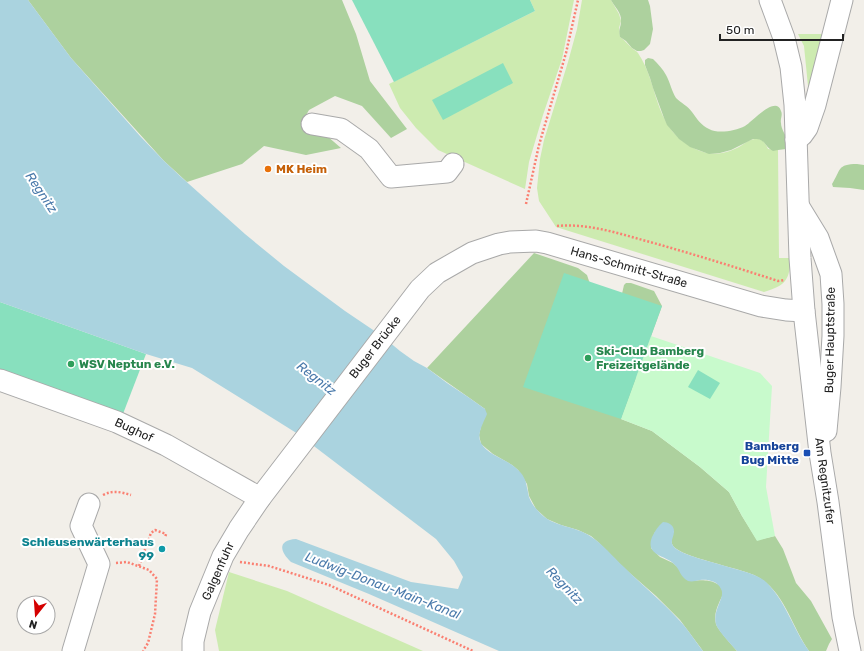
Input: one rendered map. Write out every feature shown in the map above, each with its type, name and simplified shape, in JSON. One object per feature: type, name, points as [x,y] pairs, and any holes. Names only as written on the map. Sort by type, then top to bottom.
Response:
[{"type":"street","points":[[770,0],[784,38],[791,67],[795,104],[801,279],[804,311]]},
{"type":"street","points":[[796,140],[807,128],[813,111],[842,0]]},
{"type":"street","points":[[312,124],[341,129],[369,149],[391,176],[447,172],[453,164]]},
{"type":"street","name":"Buger Hauptstraße","points":[[798,206],[818,238],[831,274],[834,304],[830,395],[827,426],[821,458]]},
{"type":"street","name":"Hans-Schmitt-Straße","points":[[455,262],[472,253],[499,244],[536,241],[761,306],[804,311]]},
{"type":"street","name":"Buger Brücke","points":[[260,498],[420,289],[437,274],[455,262]]},
{"type":"street","name":"Am Regnitzufer","points":[[804,311],[821,458],[843,617],[850,651]]},
{"type":"street","name":"Bughof","points":[[0,380],[117,422],[166,445],[260,498]]},
{"type":"street","name":"Galgenfuhr","points":[[193,651],[193,641],[200,612],[223,556],[245,519],[260,498]]},
{"type":"street","points":[[73,651],[99,564],[81,526],[89,504]]},
{"type":"path","points":[[526,204],[539,145],[566,53],[578,0]]},
{"type":"path","points":[[553,227],[568,225],[586,226],[630,236],[778,281],[801,279]]},
{"type":"path","points":[[89,504],[109,492],[120,491],[131,495]]},
{"type":"path","points":[[139,566],[151,533],[154,530],[166,534],[165,538]]},
{"type":"path","points":[[223,556],[232,560],[269,566],[329,585],[473,651]]},
{"type":"path","points":[[99,564],[127,562],[149,570],[157,579],[156,614],[148,643],[143,651]]},
{"type":"green space","points":[[28,0],[342,0],[356,34],[370,81],[407,129],[391,138],[362,106],[335,96],[309,110],[305,117],[341,148],[306,155],[264,146],[242,164],[187,182],[164,161],[71,58]]},
{"type":"green space","points":[[352,0],[530,0],[535,11],[394,82]]},
{"type":"green space","points":[[530,0],[574,0],[562,59],[529,162],[525,189],[438,150],[416,128],[400,108],[389,84],[535,11]]},
{"type":"green space","points":[[582,0],[611,0],[619,14],[621,21],[619,28],[620,37],[638,53],[645,65],[663,116],[669,127],[678,137],[690,146],[709,153],[722,153],[755,139],[762,141],[768,149],[778,150],[779,258],[791,258],[789,272],[782,284],[764,292],[556,227],[539,201],[537,188],[540,159],[544,140],[577,29]]},
{"type":"green space","points":[[611,0],[648,0],[653,29],[650,44],[644,50],[637,51],[620,37],[619,32],[621,18]]},
{"type":"green space","points":[[798,34],[831,34],[810,106],[804,46]]},
{"type":"green space","points":[[648,58],[653,59],[659,65],[676,98],[689,108],[701,124],[713,131],[727,131],[741,128],[769,107],[778,107],[782,112],[781,122],[787,140],[786,149],[773,151],[763,141],[757,139],[753,139],[731,150],[720,153],[709,154],[690,147],[679,139],[667,125],[645,65],[645,60]]},
{"type":"green space","points":[[503,63],[513,83],[443,120],[432,100]]},
{"type":"green space","points":[[846,165],[864,165],[864,190],[833,187],[832,184],[840,169]]},
{"type":"green space","points":[[534,253],[578,268],[587,275],[636,379],[621,419],[652,431],[700,467],[729,492],[757,540],[775,536],[783,549],[796,583],[811,601],[832,639],[826,651],[809,651],[780,599],[773,589],[764,581],[747,572],[698,558],[678,550],[673,546],[672,542],[674,531],[655,532],[651,542],[651,548],[660,557],[673,563],[693,581],[702,580],[716,583],[722,589],[723,594],[716,613],[716,624],[722,634],[737,651],[703,651],[680,620],[591,536],[547,519],[536,509],[529,496],[527,484],[518,470],[493,454],[481,444],[479,435],[485,409],[427,368]]},
{"type":"green space","name":"Ski-Club Bamberg Freizeitgelände","points":[[564,273],[662,306],[621,419],[523,387]]},
{"type":"green space","points":[[626,283],[631,283],[654,291],[662,306],[651,336],[621,298],[624,285]]},
{"type":"green space","name":"WSV Neptun e.V.","points":[[0,302],[146,354],[121,419],[0,374]]},
{"type":"green space","points":[[651,336],[760,373],[772,386],[766,487],[775,536],[757,541],[729,492],[700,467],[652,431],[621,419]]},
{"type":"green space","points":[[698,370],[720,383],[710,399],[688,387]]},
{"type":"green space","points":[[229,572],[287,591],[423,651],[219,651],[215,630]]},
{"type":"water","points":[[0,0],[28,0],[71,58],[140,136],[180,176],[245,234],[284,266],[345,311],[382,336],[414,361],[427,368],[485,409],[487,414],[482,424],[479,436],[481,443],[492,454],[508,462],[521,473],[526,482],[532,504],[537,510],[552,522],[578,530],[590,536],[599,543],[672,613],[685,627],[703,651],[499,651],[369,594],[291,562],[284,554],[282,547],[286,541],[296,539],[411,582],[458,589],[463,577],[454,561],[436,539],[298,434],[192,368],[146,354],[0,302]]},
{"type":"water","points":[[663,522],[669,523],[673,527],[674,534],[672,543],[678,550],[694,557],[761,578],[767,583],[774,590],[803,643],[809,651],[737,651],[722,634],[716,624],[716,614],[722,596],[720,586],[709,580],[688,581],[683,577],[674,564],[654,552],[651,548],[652,537]]},
{"type":"place","name":"MK Heim","points":[[268,169]]},
{"type":"place","name":"Ski-Club Bamberg Freizeitgelände","points":[[588,358]]},
{"type":"place","name":"WSV Neptun e.V.","points":[[71,364]]},
{"type":"place","name":"Bamberg Bug Mitte","points":[[807,453]]},
{"type":"place","name":"Schleusenwärterhaus 99","points":[[162,549]]},
{"type":"water label","name":"Regnitz","points":[[42,192]]},
{"type":"water label","name":"Regnitz","points":[[317,378]]},
{"type":"water label","name":"Ludwig-Donau-Main-Kanal","points":[[383,585]]},
{"type":"water label","name":"Regnitz","points":[[565,585]]}]
